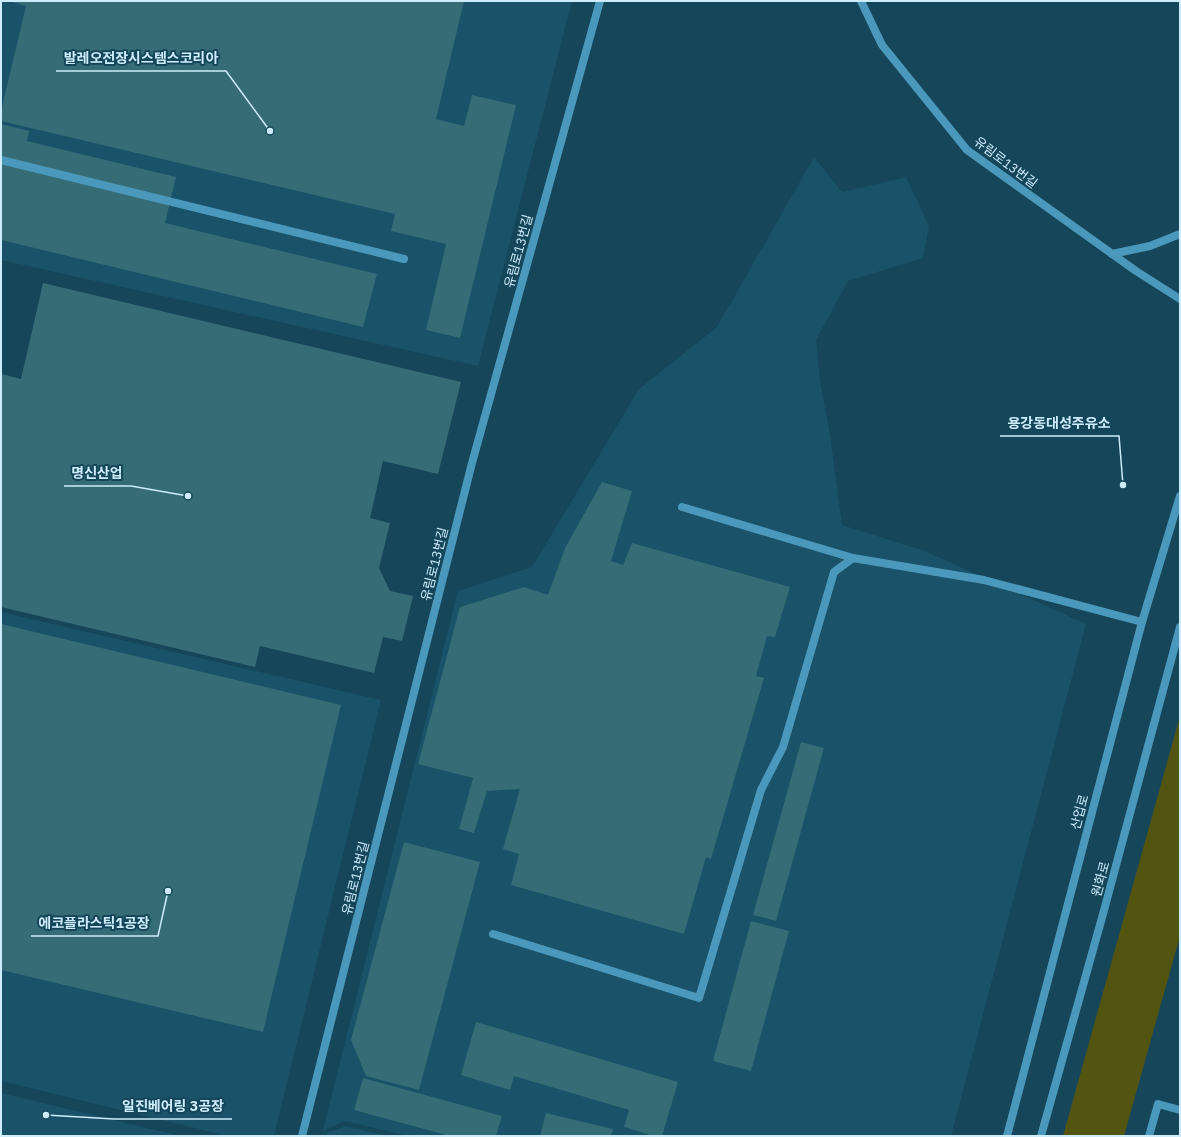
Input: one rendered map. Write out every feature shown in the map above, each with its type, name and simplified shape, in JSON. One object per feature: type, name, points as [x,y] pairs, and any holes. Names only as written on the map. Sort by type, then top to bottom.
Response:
[{"type":"street","name":"유림로13번길","points":[[302,1136],[472,463],[600,1]]},
{"type":"street","name":"유림로13번길","points":[[861,1],[882,45],[967,150],[1136,271],[1180,298]]},
{"type":"street","points":[[1,160],[404,259]]},
{"type":"street","points":[[1112,254],[1150,246],[1180,234]]},
{"type":"street","name":"산업로","points":[[1007,1136],[1142,622],[1180,496]]},
{"type":"street","points":[[682,507],[853,558],[984,580],[1142,622]]},
{"type":"street","points":[[494,934],[699,998],[761,790],[783,747],[834,572],[853,558]]},
{"type":"street","name":"원화로","points":[[1041,1136],[1103,914],[1180,627]]},
{"type":"street","points":[[1149,1136],[1158,1104],[1180,1110]]},
{"type":"shaded area","points":[[1,1],[572,1],[478,366],[1,260]]},
{"type":"shaded area","points":[[814,157],[842,192],[906,177],[929,226],[923,258],[848,281],[816,340],[820,381],[830,434],[842,525],[925,551],[1086,624],[951,1136],[408,1136],[344,1121],[323,1131],[458,591],[532,567],[639,389],[717,327]]},
{"type":"shaded area","points":[[1,612],[381,700],[274,1136],[228,1136],[1,1081]]},
{"type":"shaded area","points":[[1180,716],[1180,936],[1124,1136],[1063,1136]]},
{"type":"shaded area","points":[[1,1093],[181,1136],[1,1136]]},
{"type":"shaded area","points":[[344,1126],[388,1136],[321,1136]]},
{"type":"building","points":[[9,1],[464,1],[436,119],[464,126],[472,95],[516,105],[460,338],[426,330],[446,244],[391,231],[395,214],[1,121],[1,111],[26,6]]},
{"type":"building","points":[[1,124],[29,131],[27,141],[176,177],[165,223],[377,274],[363,327],[1,240]]},
{"type":"building","points":[[43,283],[461,382],[438,474],[383,461],[370,518],[390,523],[379,568],[390,591],[413,596],[402,641],[383,637],[374,673],[260,646],[255,667],[1,607],[1,374],[21,379]]},
{"type":"building","points":[[602,482],[632,491],[611,561],[623,565],[632,543],[790,587],[775,637],[767,636],[756,676],[764,678],[711,859],[706,857],[684,934],[511,885],[519,854],[503,849],[520,789],[487,791],[474,833],[459,829],[473,778],[418,764],[460,607],[524,587],[548,595],[565,548]]},
{"type":"building","points":[[1,624],[341,705],[263,1032],[1,970]]},
{"type":"building","points":[[801,742],[824,748],[776,921],[753,915]]},
{"type":"building","points":[[404,842],[480,862],[419,1090],[366,1076],[351,1040]]},
{"type":"building","points":[[751,921],[789,931],[751,1071],[713,1061]]},
{"type":"building","points":[[476,1022],[678,1082],[662,1136],[653,1136],[624,1127],[629,1110],[514,1076],[510,1090],[461,1075]]},
{"type":"building","points":[[363,1078],[502,1116],[496,1136],[450,1136],[354,1110]]},
{"type":"building","points":[[546,1113],[613,1129],[611,1136],[540,1136]]},
{"type":"place","name":"발레오전장시스템스코리아","points":[[270,131]]},
{"type":"place","name":"용강동대성주유소","points":[[1123,485]]},
{"type":"place","name":"명신산업","points":[[188,496]]},
{"type":"place","name":"에코플라스틱1공장","points":[[168,891]]},
{"type":"place","name":"일진베어링 3공장","points":[[46,1115]]}]
